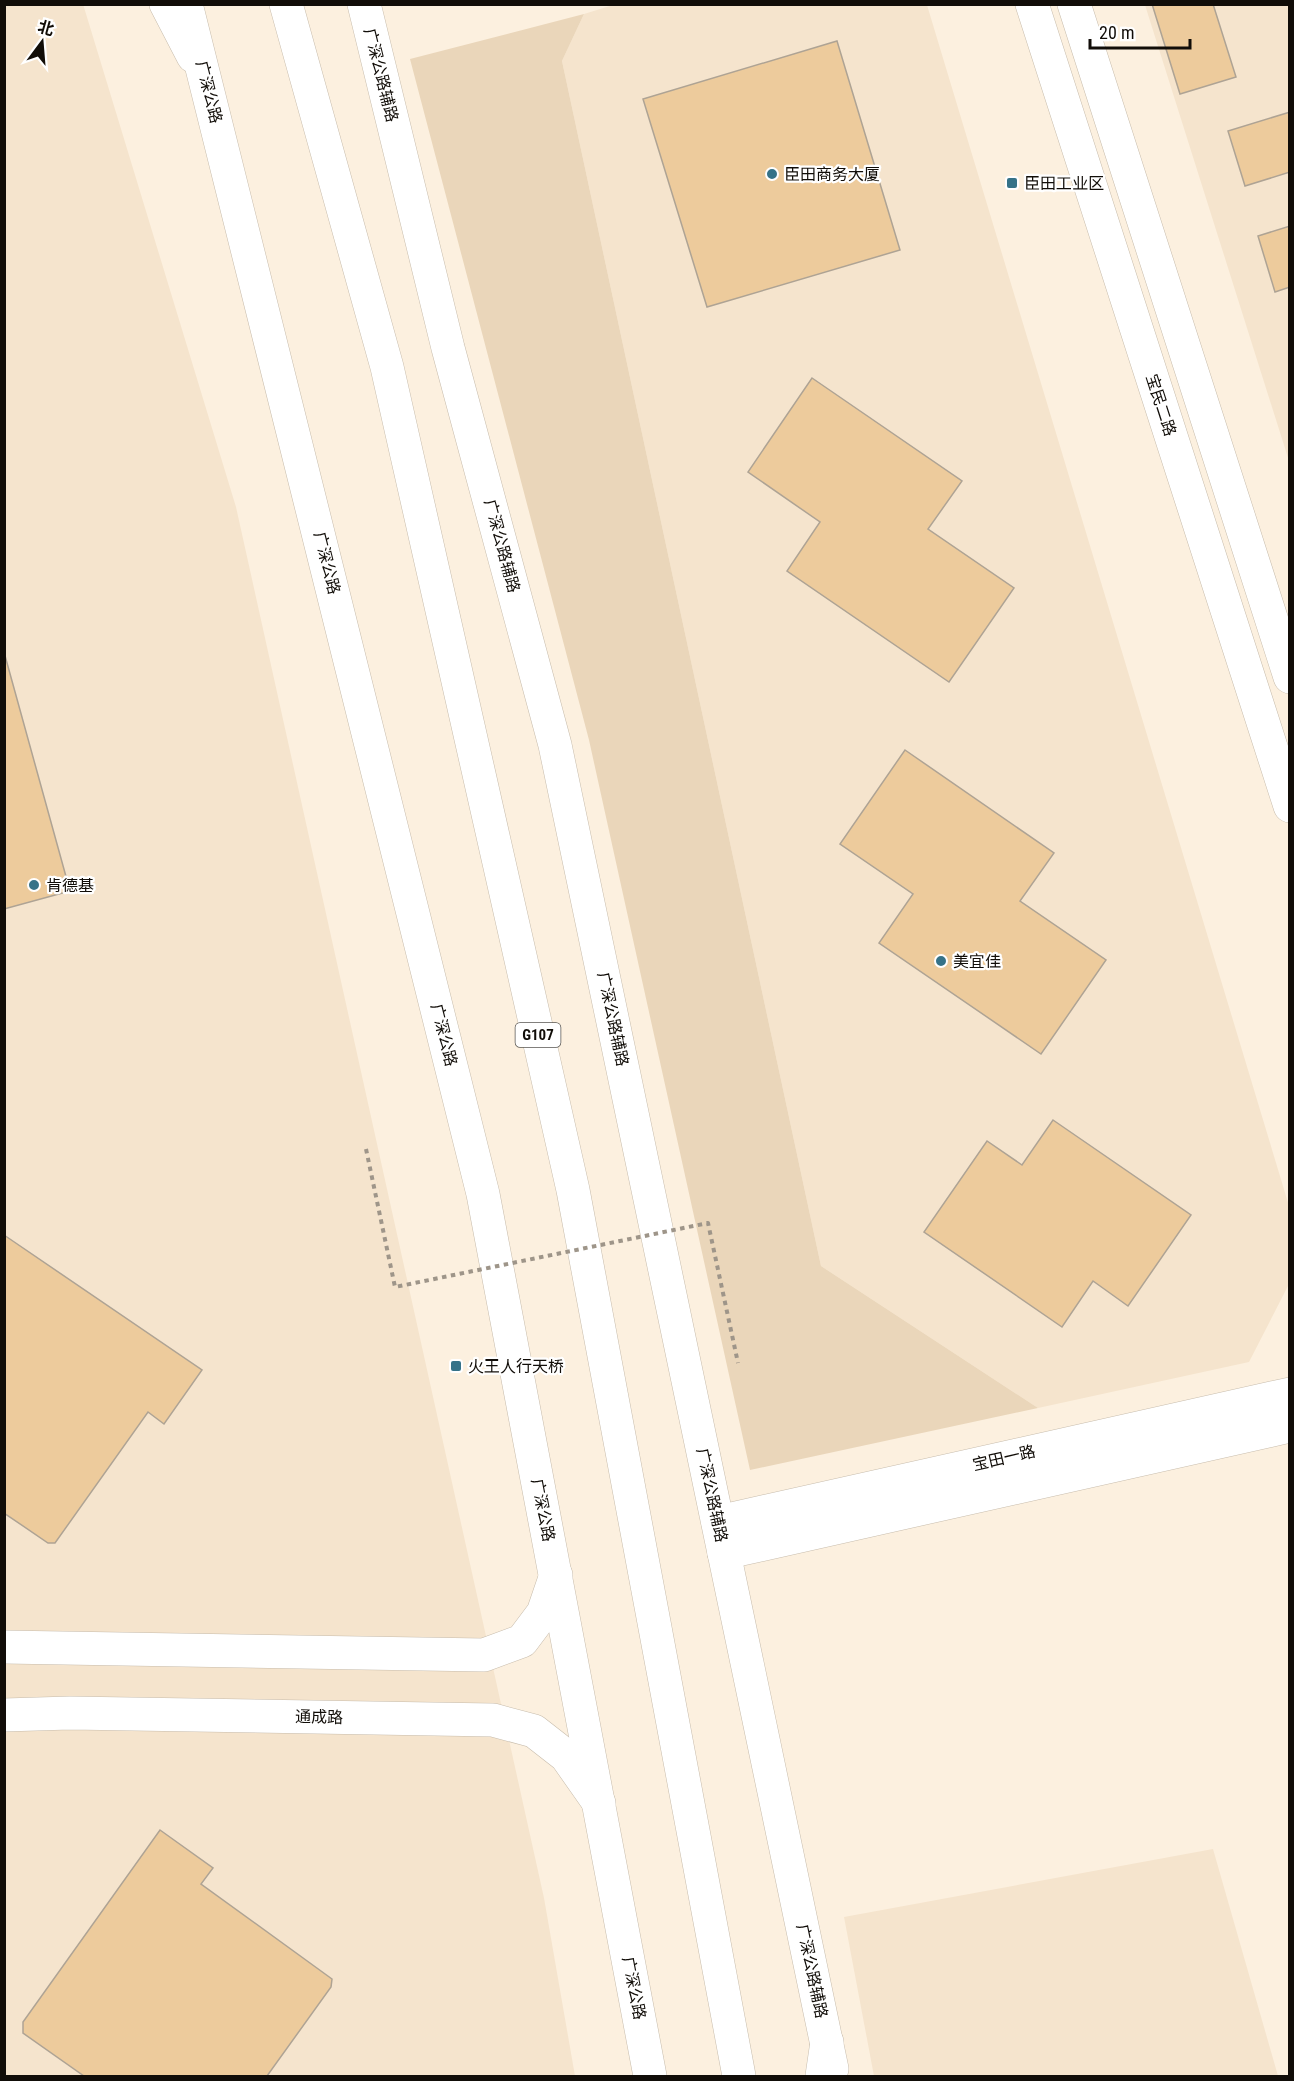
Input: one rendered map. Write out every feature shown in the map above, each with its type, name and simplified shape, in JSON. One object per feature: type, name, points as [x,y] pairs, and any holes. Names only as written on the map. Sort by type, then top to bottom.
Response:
[{"type":"main road","points":[[166,4],[207,82]]},
{"type":"main road","name":"广深公路","points":[[186,4],[483,1194],[650,2076]]},
{"type":"main road","name":"G107","points":[[286,4],[387,367],[573,1190],[739,2076]]},
{"type":"main road","name":"广深公路辅路","points":[[364,4],[448,348],[555,745],[833,2076]]},
{"type":"main road","name":"宝民二路","points":[[1032,4],[1290,806]]},
{"type":"main road","points":[[1074,4],[1290,677]]},
{"type":"main road","name":"宝田一路","points":[[721,1538],[1290,1394]]},
{"type":"main road","name":"宝田一路","points":[[721,1538],[1290,1426]]},
{"type":"main road","points":[[4,1647],[484,1655],[522,1641],[543,1613],[556,1575]]},
{"type":"main road","name":"通成路","points":[[4,1715],[70,1713],[493,1720],[534,1731],[566,1756],[598,1803]]},
{"type":"main road","points":[[822,2076],[827,2042]]},
{"type":"path","points":[[366,1149],[395,1287],[708,1223],[738,1363]]},
{"type":"shaded area","points":[[83,4],[236,507],[544,1898],[575,2076],[5,2076],[4,5]]},
{"type":"shaded area","points":[[613,5],[927,5],[1289,1206],[1289,1284],[1249,1362],[1038,1408],[821,1266],[562,61],[584,14]]},
{"type":"shaded area","points":[[1145,5],[1289,5],[1289,461]]},
{"type":"shaded area","points":[[584,14],[562,61],[821,1266],[1038,1408],[750,1470],[589,740],[410,59]]},
{"type":"shaded area","points":[[1213,1849],[1278,2076],[874,2076],[844,1917]]},
{"type":"building","points":[[1152,4],[1213,4],[1236,77],[1180,94]]},
{"type":"building","name":"臣田商务大厦","points":[[837,41],[900,250],[707,307],[643,99]]},
{"type":"building","points":[[1290,112],[1290,172],[1245,186],[1228,131]]},
{"type":"building","points":[[1290,226],[1290,287],[1275,292],[1258,236]]},
{"type":"building","points":[[812,378],[962,481],[928,529],[1014,588],[949,682],[787,571],[820,522],[748,472]]},
{"type":"building","points":[[4,652],[70,891],[4,909]]},
{"type":"building","points":[[905,750],[1054,853],[1020,901],[1106,960],[1041,1054],[879,943],[913,894],[840,844]]},
{"type":"building","points":[[1053,1120],[1191,1215],[1128,1306],[1093,1281],[1062,1327],[924,1232],[987,1141],[1022,1165]]},
{"type":"building","points":[[4,1235],[202,1370],[164,1424],[148,1412],[55,1543],[48,1543],[4,1513]]},
{"type":"building","points":[[160,1830],[213,1868],[201,1884],[332,1979],[331,1987],[267,2076],[84,2076],[23,2033],[23,2022]]},
{"type":"place","name":"臣田商务大厦","points":[[772,174]]},
{"type":"place","name":"臣田工业区","points":[[1012,183]]},
{"type":"place","name":"肯德基","points":[[34,885]]},
{"type":"place","name":"美宜佳","points":[[941,961]]},
{"type":"place","name":"火王人行天桥","points":[[456,1366]]}]
